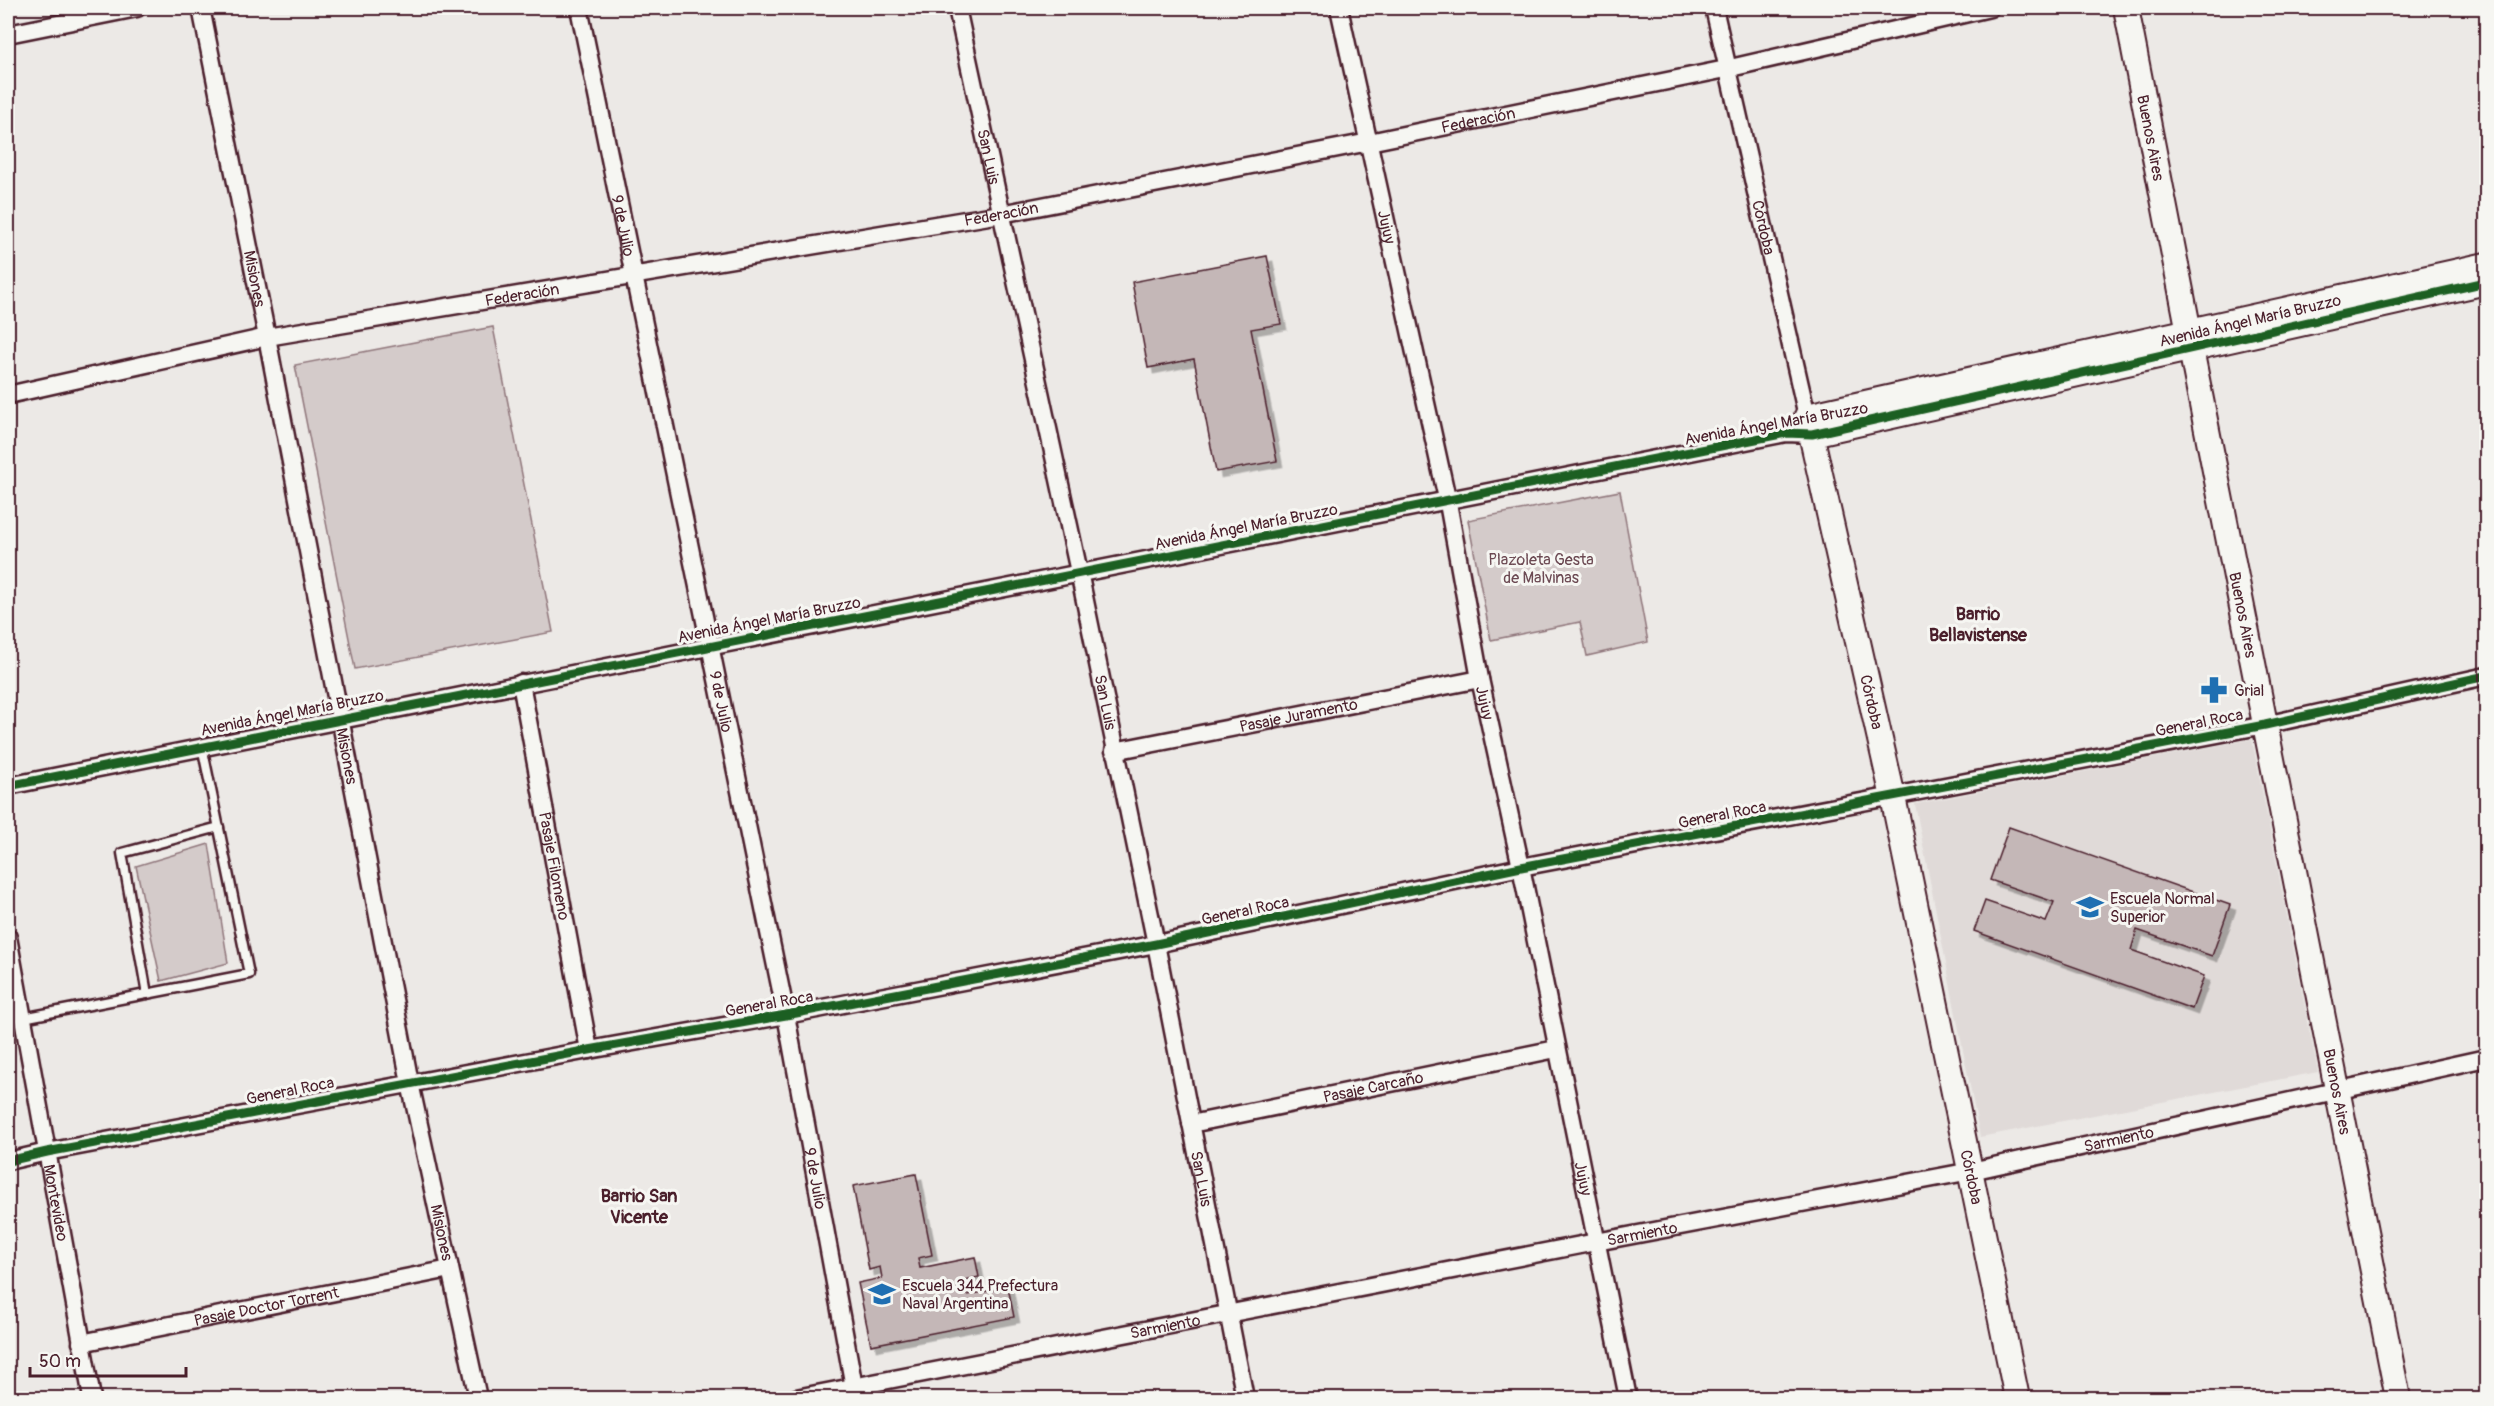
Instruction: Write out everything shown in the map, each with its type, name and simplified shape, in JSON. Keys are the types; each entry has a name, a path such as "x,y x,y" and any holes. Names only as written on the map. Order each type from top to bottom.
{"street":[{"path":"8,34 137,8"},
{"name":"Misiones","path":"201,8 341,717 410,1083 478,1398"},
{"name":"9 de Julio","path":"579,8 712,645 786,1016 855,1392"},
{"name":"San Luis","path":"957,8 1079,572 1114,751 1156,944 1245,1398"},
{"name":"Jujuy","path":"1339,8 1448,504 1480,679 1521,867 1628,1398"},
{"name":"Córdoba","path":"1714,8 1893,797 2017,1398"},
{"name":"Federación","path":"8,395 267,337 1001,214 1726,69 1990,8"},
{"name":"Buenos Aires","path":"2126,8 2398,1398"},
{"name":"Avenida Ángel María Bruzzo","path":"2190,340 2487,265"},
{"name":"Avenida Ángel María Bruzzo","path":"8,786 341,717 1079,572 1448,504 1786,433 1810,425 2190,340 2487,282"},
{"name":"General Roca","path":"8,1161 410,1083 786,1016 1156,944 1521,867 2265,725 2487,676"},
{"name":"Pasaje Juramento","path":"1114,751 1480,679"},
{"name":"Pasaje Filomeno","path":"521,683 589,1050"},
{"name":"Montevideo","path":"8,937 11,971 23,1018 92,1398"},
{"name":"Pasaje Carcaño","path":"1191,1124 1556,1049"},
{"name":"Sarmiento","path":"796,1398 855,1392 1228,1314 1971,1172 2487,1058"},
{"name":"Pasaje Doctor Torrent","path":"81,1343 450,1269"}],"lane":[{"path":"23,1018 249,975 202,746"},
{"path":"147,994 122,853 219,827"}],"shaded area":[{"path":"2252,739 2318,1072 1980,1137 1915,804"}],"green space":[{"path":"493,327 553,632 355,669 295,365"},
{"name":"Plazoleta Gesta de Malvinas","path":"1620,491 1648,642 1587,656 1580,622 1491,640 1468,520"},
{"path":"209,844 228,963 161,981 136,866"}],"building":[{"path":"1267,256 1281,324 1251,329 1277,461 1216,472 1194,359 1148,368 1132,282"},
{"path":"2009,827 2230,905 2212,956 2137,930 2131,950 2204,976 2192,1009 1974,931 1985,901 2046,922 2054,902 1990,880"},
{"path":"916,1174 932,1255 918,1258 920,1268 975,1257 979,1277 964,1280 967,1295 1008,1287 1014,1317 871,1345 858,1283 882,1278 880,1267 869,1270 853,1186"}],"cycle path":[{"path":"8,786 452,696 1342,523 1786,433 1812,434 2486,282"},
{"path":"8,1161 1156,944 1521,867 2265,725 2486,676"}],"place":[{"name":"Grial","path":"2214,690"},
{"name":"Escuela Normal Superior","path":"2090,907"},
{"name":"Escuela 344 Prefectura Naval Argentina","path":"882,1294"}],"district":[{"name":"Barrio Bellavistense","path":"1978,624"},
{"name":"Barrio San Vicente","path":"639,1206"}]}
